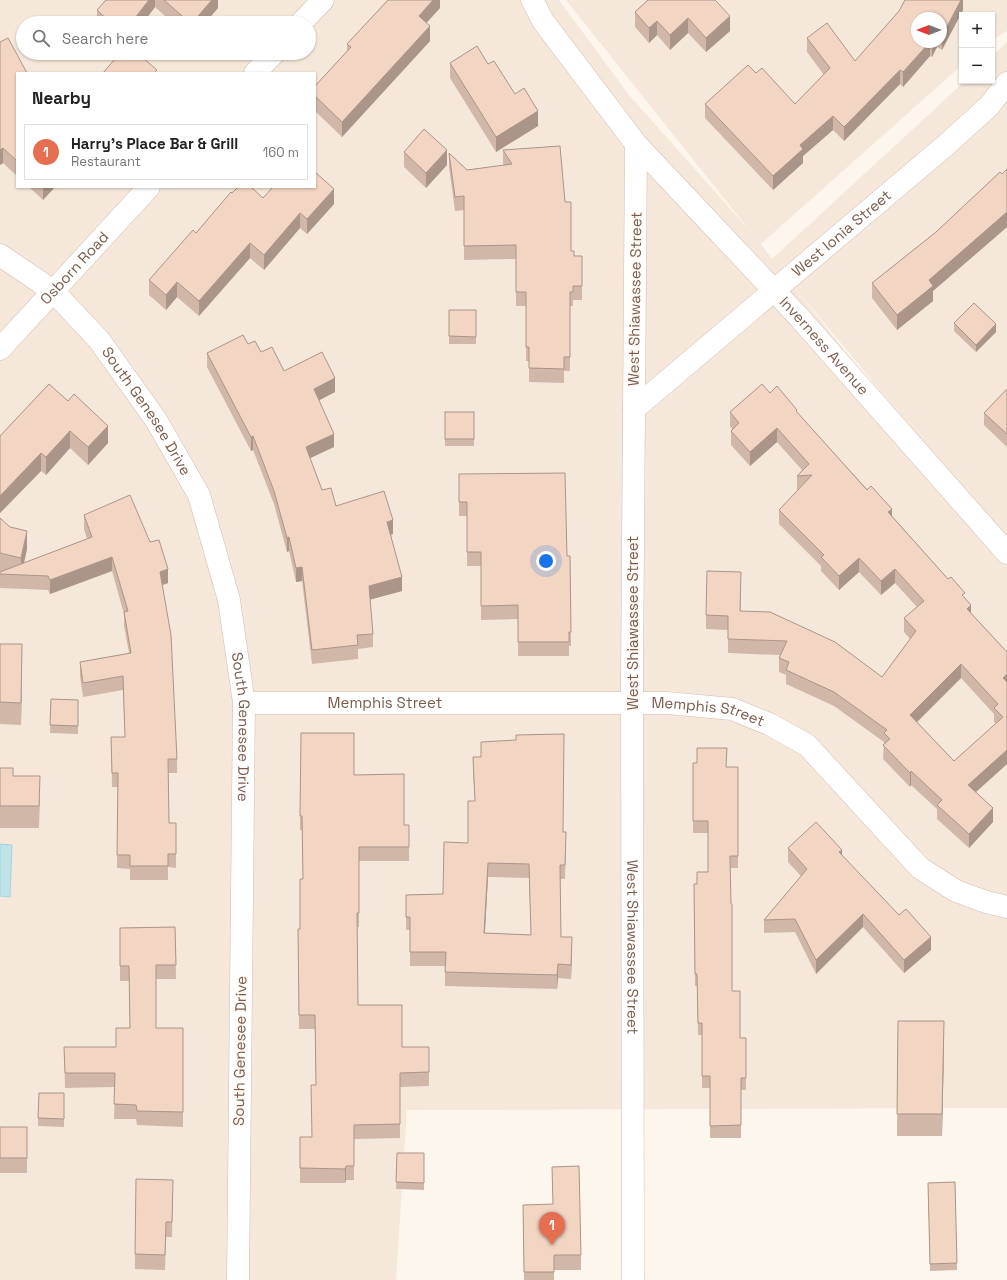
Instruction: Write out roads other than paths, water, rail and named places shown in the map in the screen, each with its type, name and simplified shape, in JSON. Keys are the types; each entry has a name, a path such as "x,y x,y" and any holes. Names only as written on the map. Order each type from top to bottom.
{"street":[{"path":"308,16 323,0"},
{"path":"532,0 543,21 636,144"},
{"path":"256,72 267,60"},
{"name":"West Ionia Street","path":"634,409 989,106 1007,83"},
{"name":"Inverness Avenue","path":"636,144 798,316 1007,553"},
{"name":"West Shiawassee Street","path":"633,1280 632,702 636,144"},
{"name":"Osborn Road","path":"0,349 148,188"},
{"name":"South Genesee Drive","path":"0,255 53,291 99,340 156,420 199,495 229,600 244,703 238,1280"},
{"name":"Memphis Street","path":"244,703 632,702 666,703 732,709 770,724 808,745 920,868 956,891 986,902 1007,907"}],"water":[{"path":"0,844 12,845 10,897 0,896"}],"place":[{"name":"Harry's Place Bar & Grill","path":"552,1245"}]}
